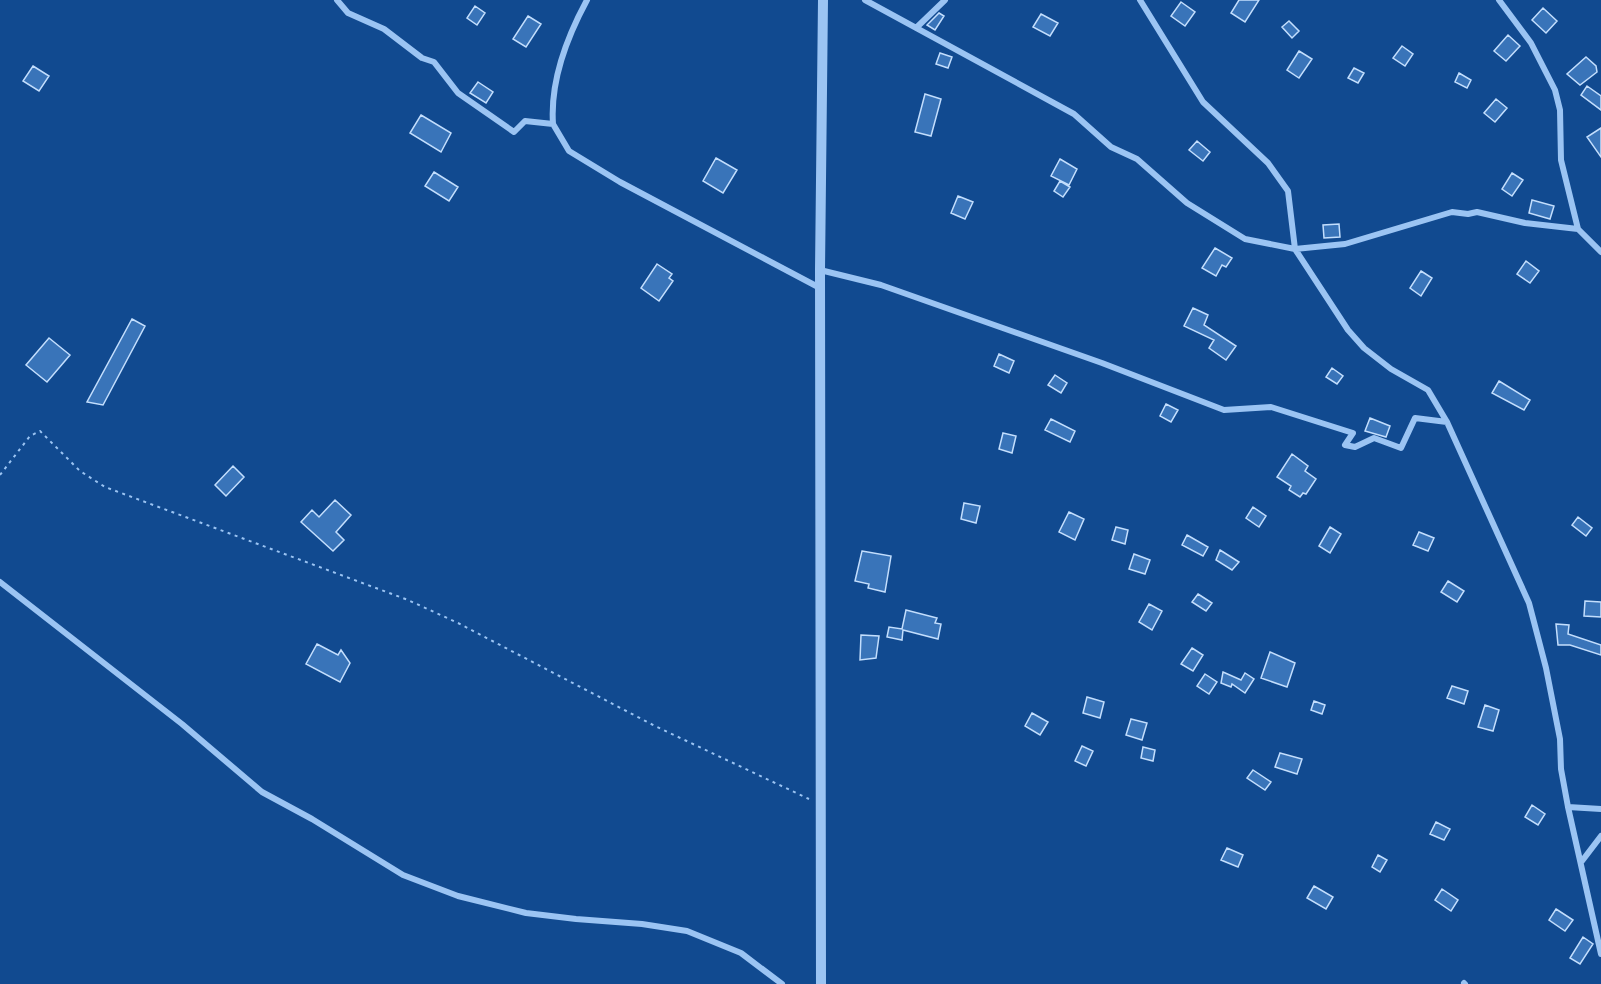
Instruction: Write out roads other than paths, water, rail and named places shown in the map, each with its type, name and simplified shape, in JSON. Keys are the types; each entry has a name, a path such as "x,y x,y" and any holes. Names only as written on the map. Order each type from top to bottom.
{"street":[{"path":"337,0 348,13 384,29 422,58 434,62 458,93 514,132 525,121 553,124"},
{"path":"587,0 568,40 551,103 553,124 569,151 620,182 820,289"},
{"path":"821,984 823,804 820,270 823,0"},
{"path":"865,0 1079,117 1111,147 1137,159 1187,203 1232,232 1252,241 1295,249 1345,243 1452,212 1468,214 1477,212 1525,223 1578,229"},
{"path":"916,28 945,0"},
{"path":"1140,0 1203,102 1268,163 1288,191 1295,249 1348,330 1364,348 1391,369 1428,390 1447,422 1529,603 1546,668 1560,739 1561,769 1568,807 1582,861 1601,954"},
{"path":"1499,0 1531,43 1554,90 1560,110 1561,160 1578,229 1583,237 1601,252"},
{"path":"820,270 881,285 1102,363 1224,410 1271,407 1353,433 1345,445 1355,447 1374,438 1401,448 1415,418 1447,422"},
{"path":"0,582 182,724 262,792 312,819 403,875 458,897 526,913 576,920 642,924 687,931 741,953 782,984"},
{"path":"1568,807 1601,809"},
{"path":"1582,861 1601,836"}]}
